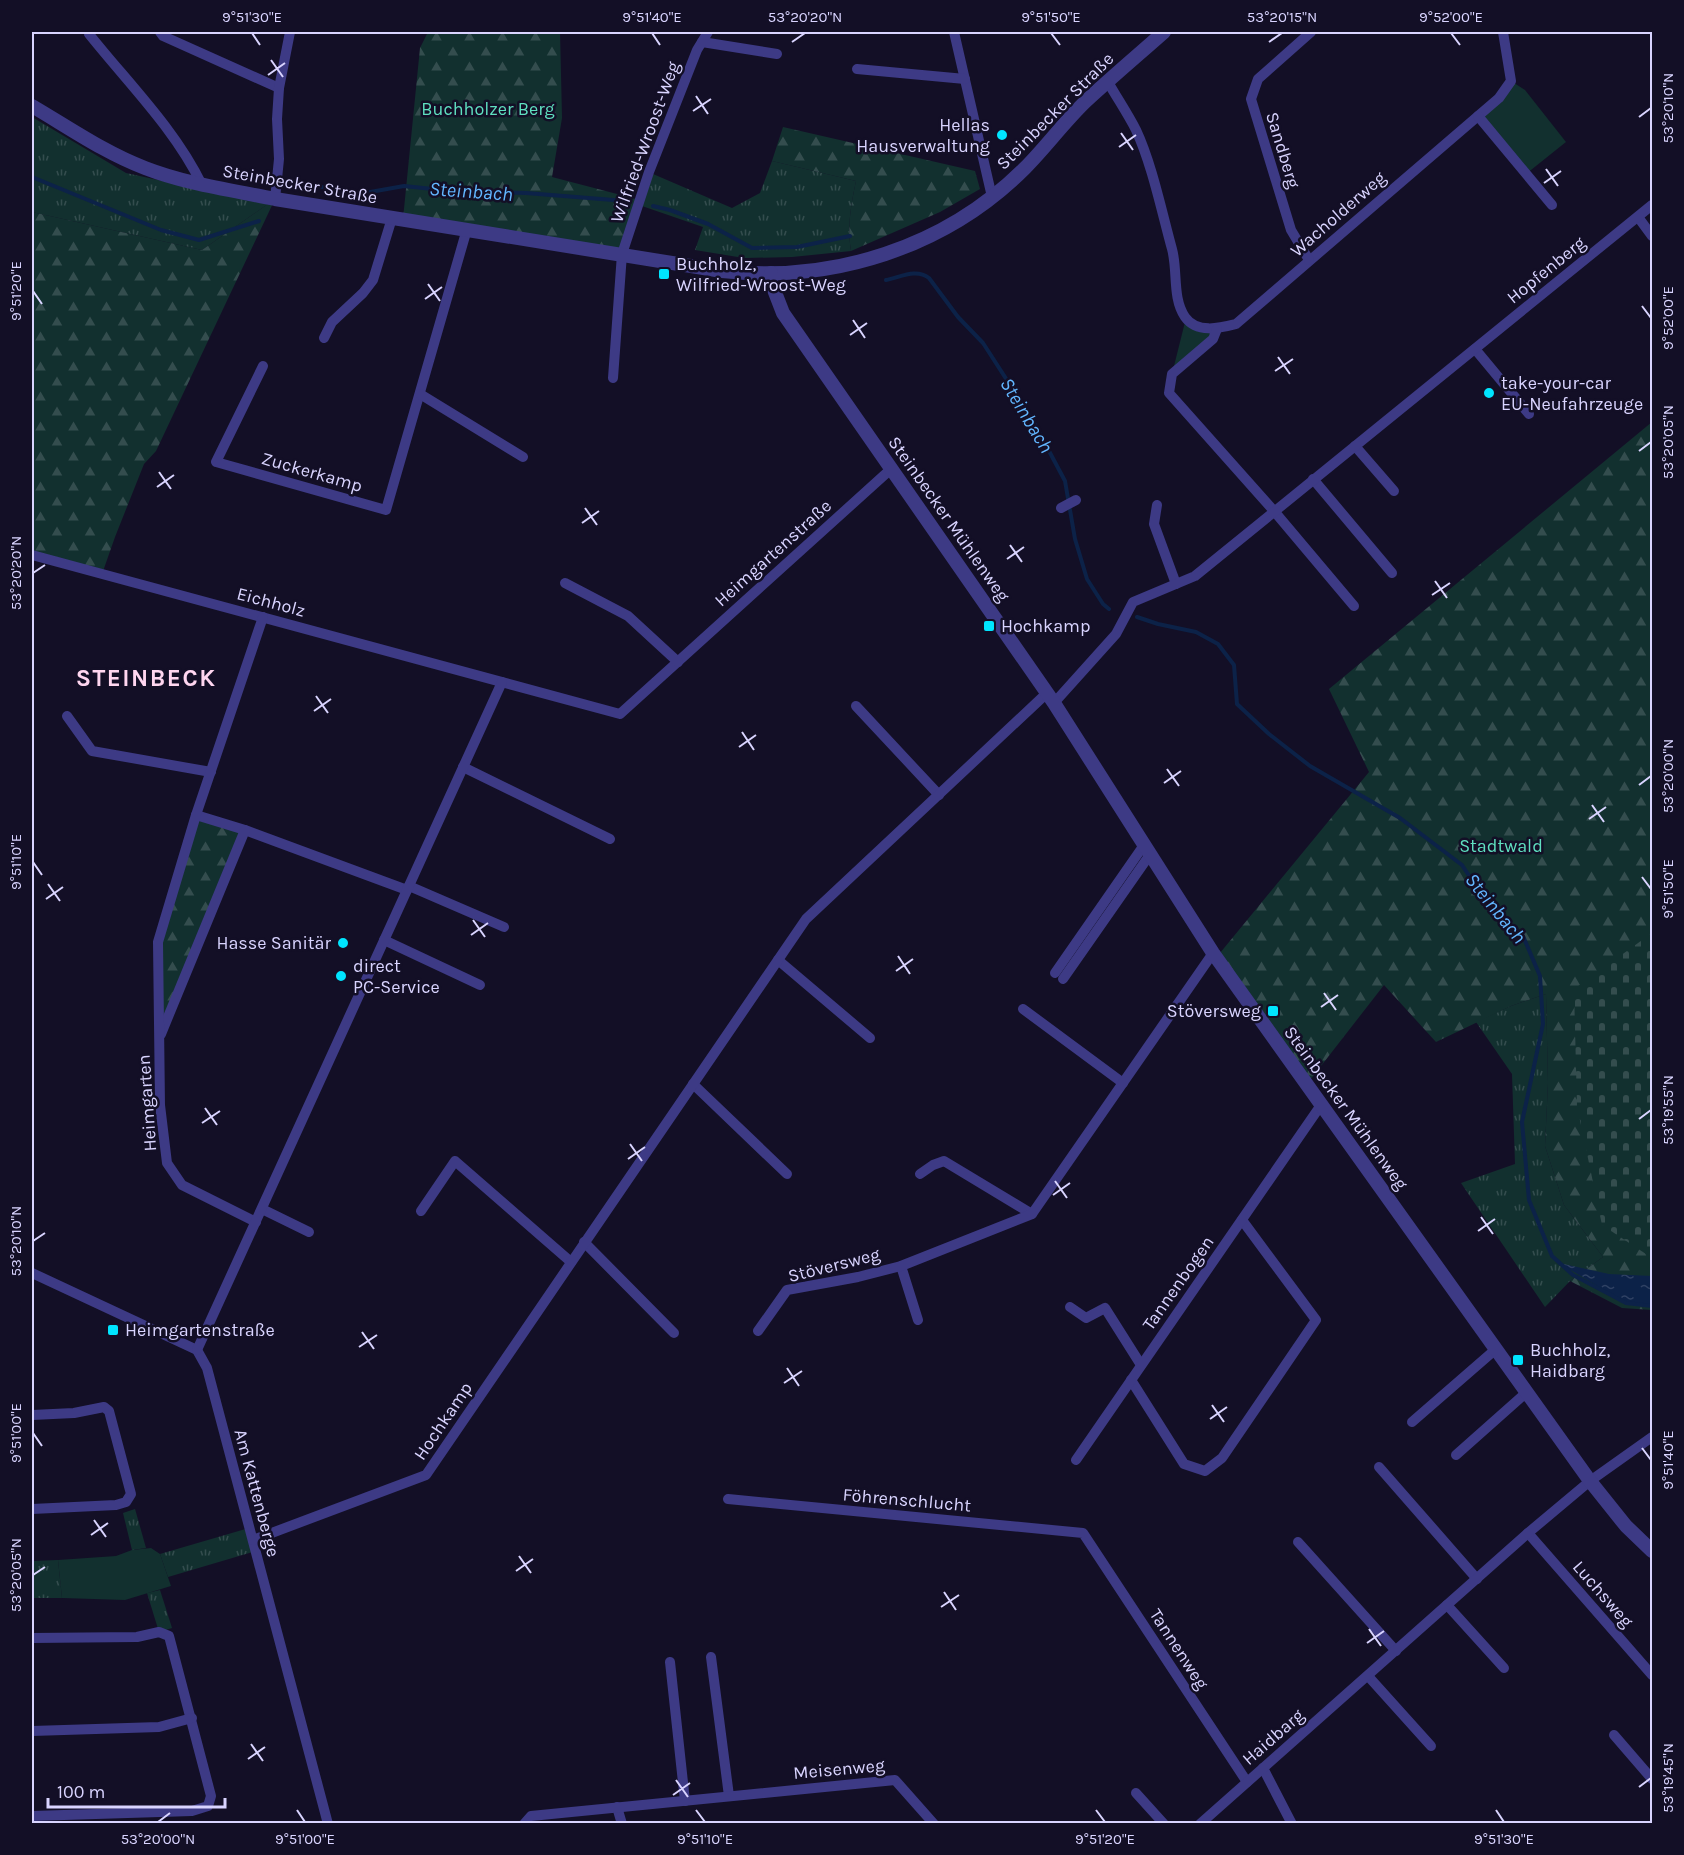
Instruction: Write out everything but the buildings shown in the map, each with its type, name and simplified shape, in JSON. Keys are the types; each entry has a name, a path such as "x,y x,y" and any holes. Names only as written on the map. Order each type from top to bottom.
{"street":[{"path":"160,32 163,36 279,88"},
{"path":"275,199 279,159 277,118 279,88 290,32"},
{"name":"Wilfried-Wroost-Weg","path":"622,254 649,172 697,50 708,32"},
{"path":"954,32 992,198"},
{"name":"Steinbecker Straße","path":"32,106 142,167 169,177 202,185 275,199 722,271 771,273 808,271 858,263 910,247 947,228 992,198 1025,168 1065,123 1164,32"},
{"name":"Sandberg","path":"1309,260 1291,230 1251,99 1258,80 1311,32"},
{"name":"Wacholderweg","path":"1274,511 1169,393 1172,374 1213,339 1216,329 1236,324 1499,98 1511,81 1503,32"},
{"name":"Steinbecker Straße","path":"89,34 172,135 189,159 202,185"},
{"path":"702,42 777,54"},
{"path":"857,69 965,79"},
{"path":"1108,82 1142,146 1174,253 1178,296 1186,318 1198,327 1216,329"},
{"path":"1478,116 1552,205"},
{"name":"Hopfenberg","path":"1051,698 1116,634 1133,602 1195,576 1653,204"},
{"path":"1638,217 1653,236"},
{"name":"Steinbecker Straße","path":"324,338 332,322 363,293 373,280 392,218"},
{"name":"Zuckerkamp","path":"263,366 216,462 386,510 467,229"},
{"path":"613,378 622,254"},
{"name":"Steinbecker Mühlenweg","path":"771,273 771,282 783,313 1051,698 1213,953 1590,1481 1626,1526 1653,1551"},
{"path":"1475,349 1529,414"},
{"path":"420,394 523,457"},
{"path":"1355,446 1394,491"},
{"name":"Heimgartenstraße","path":"502,682 620,714 891,469"},
{"path":"1313,479 1392,573"},
{"path":"1061,508 1076,500"},
{"path":"1157,505 1154,524 1176,584"},
{"path":"1274,511 1354,606"},
{"name":"Eichholz","path":"32,555 502,682"},
{"path":"565,584 628,616 678,662"},
{"name":"Heimgarten","path":"256,1222 182,1185 168,1162 160,1105 158,942 196,815 263,617"},
{"path":"32,1273 198,1350 502,682"},
{"name":"Hochkamp","path":"253,1540 426,1475 806,919 939,795 1051,698"},
{"path":"856,706 939,795"},
{"path":"67,717 92,751 211,772"},
{"path":"463,767 610,839"},
{"path":"196,815 408,888 504,927"},
{"name":"Heimgarten","path":"159,1040 245,830"},
{"path":"1059,976 1147,849"},
{"path":"384,940 480,985"},
{"path":"920,1174 944,1161 1032,1214 1213,953"},
{"path":"778,960 870,1038"},
{"path":"1023,1009 1123,1083"},
{"path":"693,1084 787,1174"},
{"name":"Tannenbogen","path":"1076,1460 1321,1104"},
{"path":"421,1211 455,1161 571,1262"},
{"path":"262,1209 309,1232"},
{"name":"Stöversweg","path":"758,1331 787,1290 858,1277 901,1266 1032,1214"},
{"path":"1131,1380 1184,1464 1204,1471 1222,1458 1316,1320 1242,1220"},
{"path":"584,1242 674,1333"},
{"name":"Stöversweg","path":"901,1266 918,1320"},
{"name":"Tannenbogen","path":"1070,1307 1086,1318 1104,1308 1142,1365"},
{"path":"1412,1422 1496,1349"},
{"name":"Am Kattenberge","path":"198,1350 207,1368 328,1824"},
{"path":"1456,1455 1527,1392"},
{"path":"32,1415 74,1413 104,1407 109,1411 130,1494 126,1502 117,1505 32,1509"},
{"name":"Haidbarg","path":"1200,1824 1528,1533 1590,1481 1653,1437"},
{"path":"1379,1467 1476,1580"},
{"name":"Föhrenschlucht","path":"728,1500 1083,1533"},
{"name":"Tannenweg","path":"1083,1533 1247,1782"},
{"name":"Luchsweg","path":"1528,1533 1653,1676"},
{"path":"1298,1542 1396,1651"},
{"path":"1447,1605 1504,1668"},
{"path":"32,1638 137,1637 159,1632 169,1636 211,1796 208,1806 192,1811 32,1816"},
{"path":"711,1657 729,1796"},
{"path":"670,1662 685,1801"},
{"path":"1368,1676 1431,1746"},
{"path":"32,1731 159,1727 192,1718"},
{"path":"1614,1735 1653,1779"},
{"path":"1263,1768 1292,1824"},
{"name":"Meisenweg","path":"524,1824 531,1816 895,1780 934,1824"},
{"path":"1136,1793 1164,1824"},
{"path":"617,1807 622,1824"}],"green space":[{"name":"Buchholzer Berg","path":"428,32 560,32 562,118 552,177 640,200 622,254 403,219 420,48"},
{"path":"1511,81 1525,90 1566,142 1526,174 1478,116"},
{"path":"32,117 126,173 268,204 202,250 32,212"},
{"path":"783,127 975,171 980,189 940,212 851,251 850,216 856,181 772,161"},
{"path":"772,161 856,181 850,216 851,251 792,257 744,258 695,250 703,227 642,206 653,174 732,208 760,193"},
{"path":"275,199 156,451 144,464 102,574 32,555 32,212 202,250"},
{"path":"1186,318 1217,329 1172,374"},
{"name":"Stadtwald","path":"1652,422 1652,1310 1622,1308 1570,1281 1603,1257 1564,1205 1545,1146 1548,1083 1546,994 1511,1006 1436,1042 1384,985 1307,1084 1220,953 1369,772 1329,689"},
{"path":"196,815 245,830 159,1040 158,942"},
{"path":"1652,933 1652,1258 1602,1225 1577,1106 1574,989"},
{"path":"1546,994 1548,1083 1545,1146 1564,1205 1603,1257 1570,1281 1545,1307 1461,1183 1515,1164 1512,1074 1476,1022 1511,1006"},
{"path":"135,1509 146,1548 132,1550 123,1513"},
{"path":"249,1528 256,1551 168,1577 160,1554"},
{"path":"151,1548 160,1554 171,1586 125,1600 62,1598 58,1560 116,1556 132,1550"},
{"path":"58,1560 62,1598 32,1598 32,1561"},
{"path":"160,1590 172,1628 159,1632 147,1593"}],"water":[{"path":"1559,1263 1609,1274 1652,1276 1652,1306 1626,1303"}],"waterway":[{"name":"Steinbach","path":"32,177 161,230 199,240 259,221"},
{"name":"Steinbach","path":"317,186 359,194 404,186 626,201"},
{"name":"Steinbach","path":"653,206 708,224 752,248 797,247 850,236"},
{"name":"Steinbach","path":"886,280 914,273 929,278 958,317 983,343 1032,419 1065,481 1075,539 1087,579 1103,604 1109,609"},
{"name":"Steinbach","path":"1137,617 1196,632 1218,644 1234,665 1237,704 1269,734 1310,766 1400,818 1462,865 1487,903 1523,936 1540,976 1543,1024 1522,1122 1529,1200 1552,1256 1573,1275 1626,1303 1652,1306"}],"place":[{"name":"Hellas Hausverwaltung","path":"1002,135"},
{"name":"Buchholz, Wilfried-Wroost-Weg","path":"664,274"},
{"name":"take-your-car EU-Neufahrzeuge","path":"1489,393"},
{"name":"Hochkamp","path":"989,626"},
{"name":"Hasse Sanitär","path":"343,943"},
{"name":"direct PC-Service","path":"341,976"},
{"name":"Stöversweg","path":"1273,1011"},
{"name":"Heimgartenstraße","path":"113,1330"},
{"name":"Buchholz, Haidbarg","path":"1518,1360"}],"district":[{"name":"STEINBECK","path":"146,678"}]}
